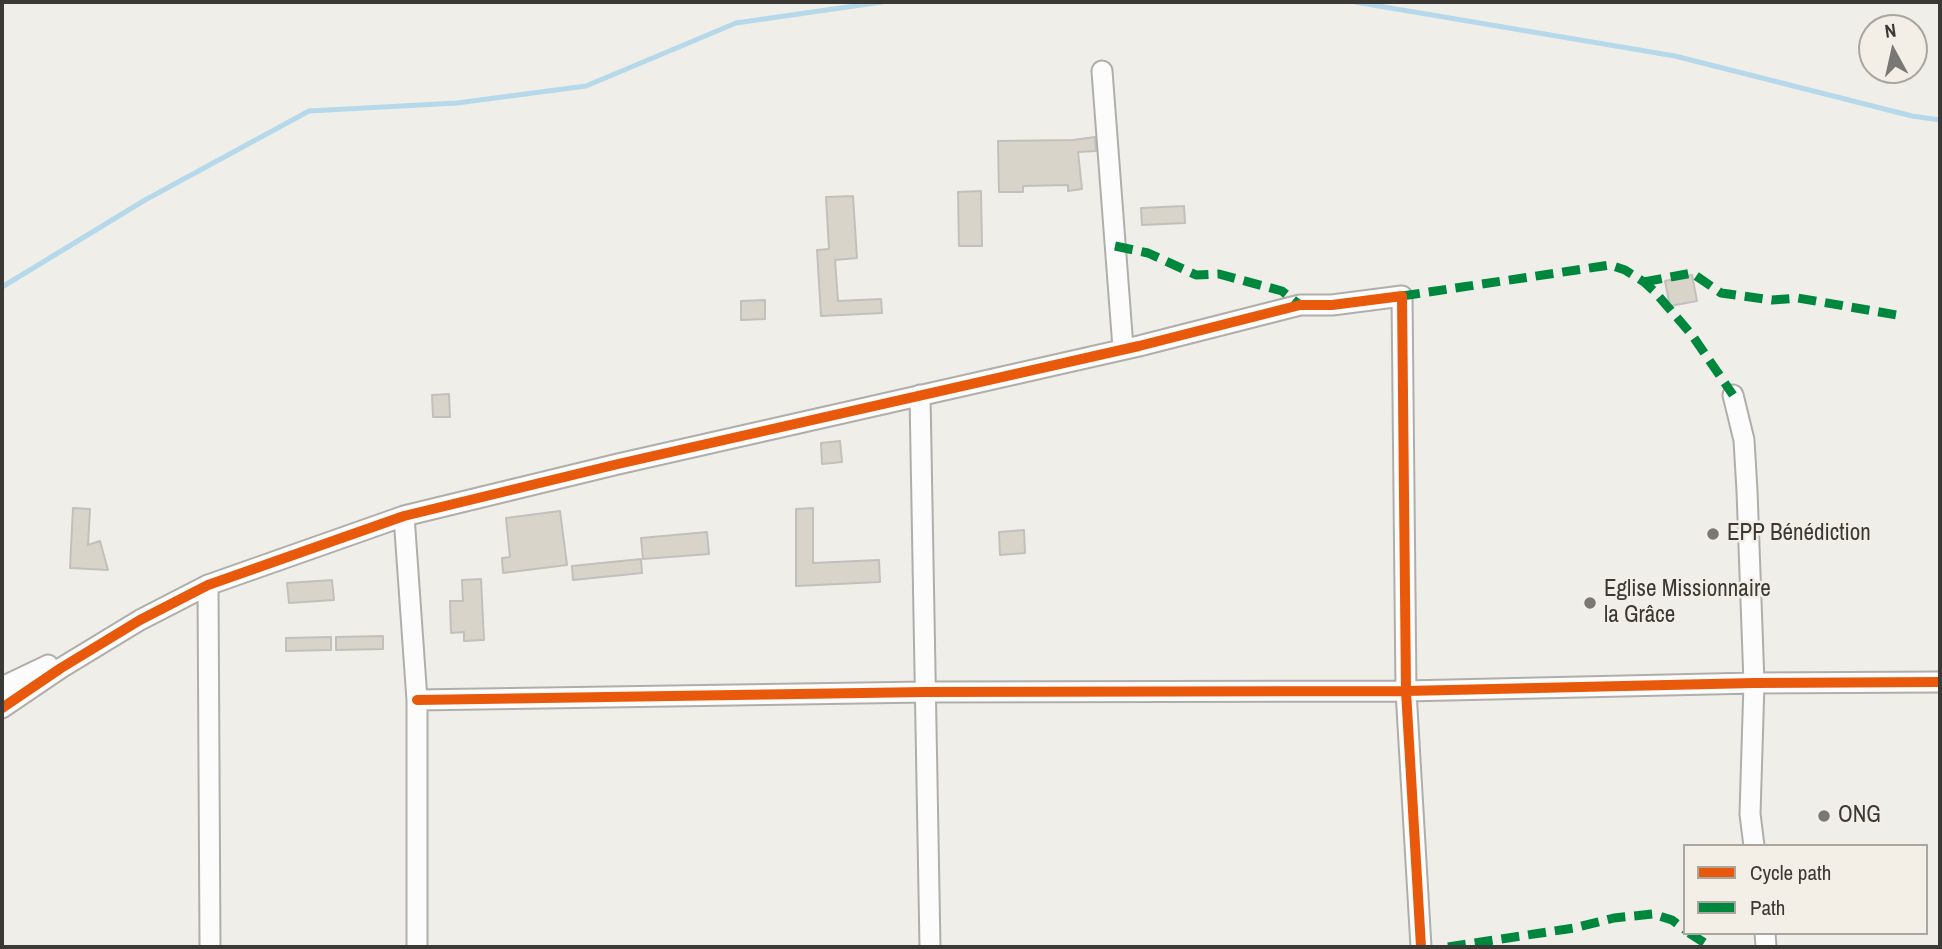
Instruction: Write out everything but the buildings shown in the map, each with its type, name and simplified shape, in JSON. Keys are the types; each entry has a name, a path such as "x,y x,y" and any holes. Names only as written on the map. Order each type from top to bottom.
{"street":[{"path":"1102,71 1124,348"},
{"path":"2,687 123,630 208,585 404,516 1300,305 1402,296 1406,691 1420,947"},
{"path":"920,395 930,947"},
{"path":"1733,395 1744,440 1754,683 1750,814 1754,844"},
{"path":"404,516 417,700 417,947"},
{"path":"208,585 210,947"},
{"path":"2,708 123,630"},
{"path":"417,700 925,692 1406,691 1754,683 1940,682"}],"waterway":[{"path":"2,287 145,200 309,111 457,103 586,86 736,23 882,2"},
{"path":"1355,2 1675,56 1912,116 1940,120"}],"marked path":[{"path":"1115,246 1148,253 1196,275 1219,274 1282,291 1300,305"},
{"path":"1402,296 1610,265 1625,270 1655,292 1692,335 1733,395"},
{"path":"1644,282 1692,273 1721,293 1772,300 1798,298 1897,315"},
{"path":"1448,947 1574,928 1614,918 1653,914 1672,920 1683,928"},
{"path":"1692,935 1711,947"}],"cycle path":[{"path":"2,708 140,620 208,585 404,516 618,464 1139,346 1300,305 1332,305 1402,296 1406,691 1421,947"},
{"path":"417,700 925,692 1406,691 1754,683 1940,682"}],"place":[{"name":"EPP Bénédiction","path":"1713,534"},
{"name":"Eglise Missionnaire la Grâce","path":"1590,603"},
{"name":"ONG","path":"1824,816"}]}
